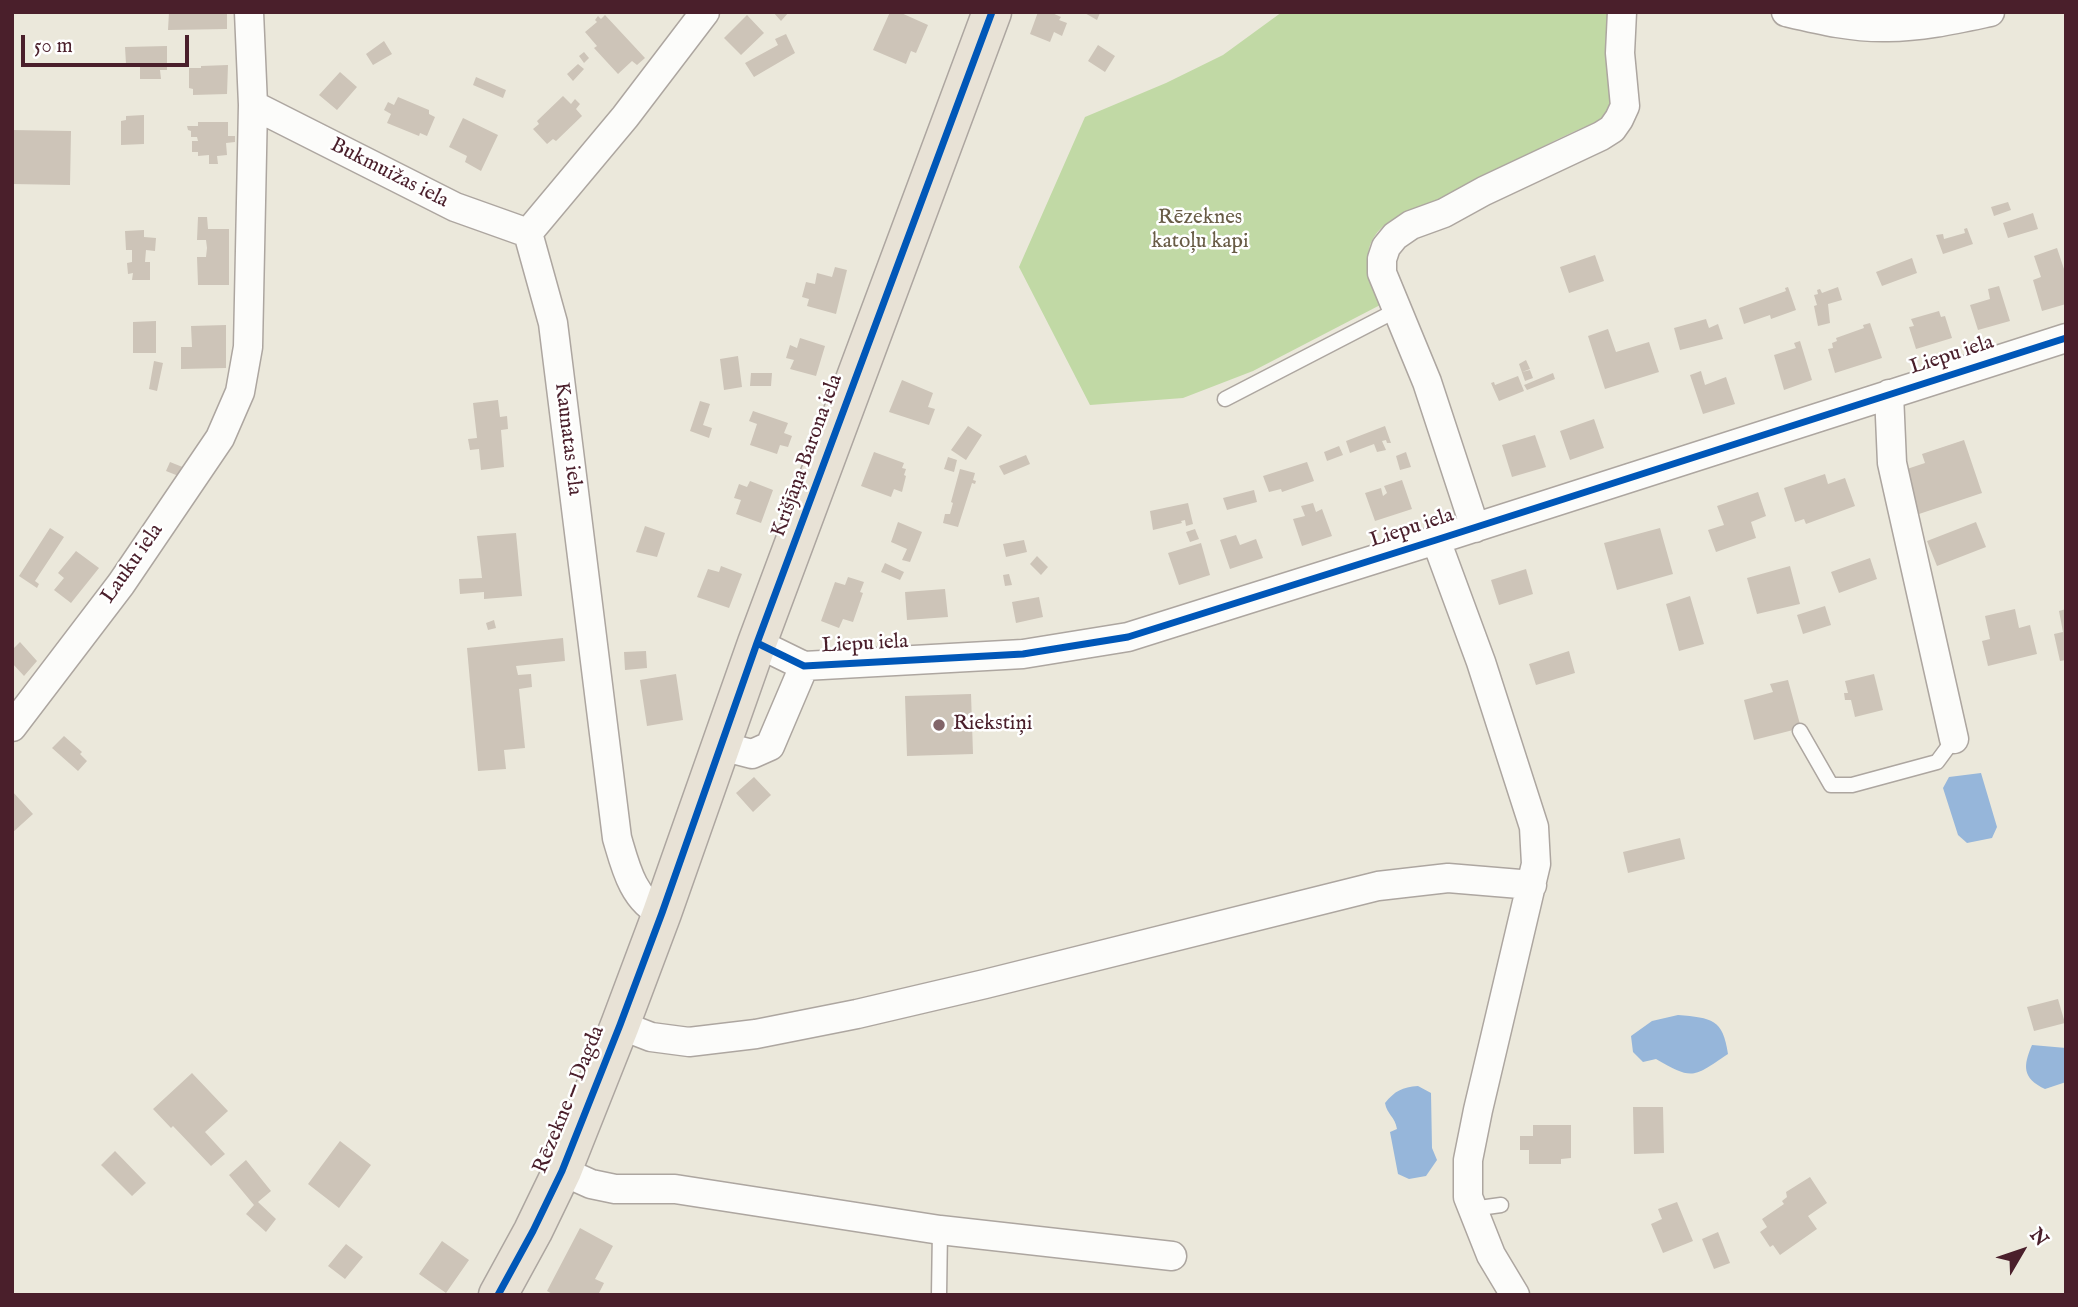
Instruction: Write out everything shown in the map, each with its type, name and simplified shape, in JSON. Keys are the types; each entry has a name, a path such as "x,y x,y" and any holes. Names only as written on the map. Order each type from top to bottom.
{"main road":[{"name":"Krišjāņa Barona iela","path":"662,913 757,643 992,12"},
{"name":"Rēzekne — Dagda","path":"498,1295 562,1171 662,913"}],"street":[{"path":"249,12 253,105"},
{"path":"528,233 625,117 705,12"},
{"path":"1475,528 1427,382 1382,273 1382,259 1386,247 1395,236 1410,225 1444,213 1601,136 1612,128 1625,106 1620,53 1622,12"},
{"path":"1786,12 1842,24 1891,27 1955,20 1990,12"},
{"name":"Bukmuižas iela","path":"253,105 455,208 528,233"},
{"name":"Lauku iela","path":"12,727 136,561 220,438 240,392 248,347 253,105"},
{"name":"Kaunatas iela","path":"528,233 553,323 617,838 625,867 638,892 647,904 662,913"},
{"name":"Liepu iela","path":"757,643 804,666 1023,654 1128,637 2066,338"},
{"path":"1889,394 1892,463 1954,739"},
{"path":"1436,540 1481,662 1534,827 1536,864 1532,885 1468,1160 1468,1197 1472,1209 1491,1255 1515,1295"},
{"path":"721,746 752,754 770,746 804,666"},
{"path":"620,1024 651,1037 688,1042 756,1034 985,984 1378,886 1448,878 1532,885"},
{"path":"562,1171 591,1184 615,1188 675,1189 940,1230 1172,1256"}],"lane":[{"path":"1225,399 1397,310"},
{"path":"1800,731 1831,785 1852,785 1937,762 1954,739"},
{"path":"1472,1209 1501,1205"},
{"path":"939,1295 940,1230"}],"green space":[{"name":"Rēzeknes katoļu kapi","path":"1282,12 1614,12 1609,116 1546,145 1458,194 1401,215 1381,228 1370,245 1368,254 1370,271 1384,303 1253,371 1183,398 1090,405 1019,267 1085,117 1166,83 1223,55"}],"water":[{"path":"1981,773 1997,827 1992,838 1967,843 1958,835 1943,788 1949,777"},
{"path":"1678,1015 1699,1017 1714,1023 1723,1034 1728,1054 1707,1068 1693,1073 1678,1071 1656,1059 1643,1062 1633,1052 1631,1036 1652,1021"},
{"path":"2032,1045 2066,1048 2066,1082 2045,1089 2028,1076 2026,1065"},
{"path":"1418,1086 1431,1093 1432,1148 1437,1160 1426,1176 1409,1179 1398,1174 1390,1132 1397,1129 1385,1103 1399,1090"}],"building":[{"path":"169,12 227,12 227,29 168,30"},
{"path":"773,12 789,12 781,21"},
{"path":"890,12 899,12 928,25 916,53 911,51 906,64 873,50"},
{"path":"1038,12 1050,12 1067,23 1062,36 1054,32 1050,42 1030,34"},
{"path":"1083,12 1098,12 1100,13 1097,20"},
{"path":"605,15 645,58 637,65 632,61 618,74 594,48 597,46 585,32 597,22 595,20 598,16 601,19"},
{"path":"747,15 764,33 741,55 724,38"},
{"path":"786,34 795,53 754,77 745,63 778,45 775,39"},
{"path":"384,41 392,54 373,65 366,54"},
{"path":"1098,45 1115,56 1105,72 1088,61"},
{"path":"167,46 167,70 160,70 161,79 140,79 140,64 126,64 125,47"},
{"path":"584,52 589,58 584,63 579,56"},
{"path":"578,64 584,69 573,81 567,74"},
{"path":"228,65 227,94 193,95 193,89 189,88 189,68"},
{"path":"340,72 357,87 337,110 319,95"},
{"path":"476,77 506,90 503,98 473,85"},
{"path":"563,96 571,104 575,99 580,104 576,109 582,116 556,141 553,139 547,144 533,129 539,124 537,121"},
{"path":"398,97 429,110 429,114 435,117 427,136 420,133 419,136 387,123 391,114 384,110 388,102 394,105"},
{"path":"144,115 144,144 121,145 121,121 126,120 126,116"},
{"path":"463,118 498,135 481,171 465,162 467,156 449,147"},
{"path":"198,122 228,122 228,136 235,136 235,142 226,143 227,155 217,156 218,164 209,164 209,155 198,156 198,152 192,152 192,141 198,141 197,137 191,137 187,126 198,126"},
{"path":"12,130 71,131 70,185 12,184"},
{"path":"2008,202 2011,210 1994,216 1991,207"},
{"path":"2033,213 2038,229 2008,238 2003,223"},
{"path":"198,217 207,217 208,229 229,229 229,285 198,285 197,257 206,257 207,248 206,240 197,240"},
{"path":"1967,228 1973,244 1943,254 1936,235 1943,234 1944,239 1965,233 1964,229"},
{"path":"144,230 144,237 156,238 155,251 146,250 145,262 150,262 150,280 132,280 133,273 128,274 127,263 132,262 132,250 126,250 125,231"},
{"path":"2057,248 2066,275 2066,304 2042,311 2033,280 2041,277 2034,256"},
{"path":"1595,255 1604,281 1569,293 1560,267"},
{"path":"1912,258 1917,273 1882,286 1876,272"},
{"path":"835,267 847,270 836,314 807,306 809,299 802,297 806,282 815,284 817,273 832,277"},
{"path":"1999,286 2010,321 1978,330 1970,305 1990,299 1988,289"},
{"path":"1788,287 1796,310 1771,319 1770,315 1744,324 1739,308 1786,291 1785,288"},
{"path":"1838,287 1842,300 1828,304 1830,323 1818,326 1814,295 1818,294 1817,290 1820,289 1822,293"},
{"path":"1939,311 1941,317 1945,316 1952,338 1916,349 1909,327 1914,326 1911,319"},
{"path":"1706,319 1709,328 1718,324 1723,339 1680,350 1674,328"},
{"path":"156,321 156,353 133,353 133,322"},
{"path":"1870,323 1882,358 1835,373 1828,349 1833,348 1832,343 1837,341 1836,338 1864,328 1863,325"},
{"path":"226,325 226,368 181,369 181,347 192,347 191,326"},
{"path":"1608,329 1616,352 1649,342 1659,372 1605,389 1588,336"},
{"path":"800,338 825,346 816,376 790,369 794,360 786,358 790,345 797,348"},
{"path":"1800,341 1812,380 1784,390 1774,355 1796,348 1794,343"},
{"path":"738,356 742,387 724,390 720,359"},
{"path":"1526,360 1530,369 1522,372 1530,370 1533,378 1525,381 1519,364"},
{"path":"154,361 163,363 157,391 149,389"},
{"path":"1701,371 1705,385 1726,377 1735,404 1703,414 1690,375"},
{"path":"751,373 772,373 771,386 750,386"},
{"path":"1553,373 1555,379 1527,390 1524,385"},
{"path":"1518,376 1524,391 1499,401 1491,383 1494,382 1495,385"},
{"path":"902,380 933,393 928,407 935,409 929,425 889,412"},
{"path":"498,400 500,417 507,416 508,429 501,430 504,467 481,470 479,449 470,450 468,439 477,438 473,403"},
{"path":"700,401 710,404 703,425 712,428 709,438 690,431"},
{"path":"753,411 788,423 784,433 792,436 788,447 780,445 777,454 750,445 757,424 749,421"},
{"path":"1594,419 1604,448 1570,460 1560,431"},
{"path":"968,426 982,435 966,460 951,450"},
{"path":"1385,426 1391,443 1382,441 1386,450 1377,452 1374,444 1350,453 1346,441"},
{"path":"1535,435 1546,467 1512,477 1502,445"},
{"path":"1964,440 1982,493 1916,515 1901,471 1925,463 1922,454"},
{"path":"1339,446 1343,455 1327,461 1324,452"},
{"path":"874,452 904,463 902,468 906,469 906,476 902,492 894,489 891,497 861,486"},
{"path":"1406,452 1411,467 1400,470 1396,456"},
{"path":"1026,455 1030,464 1004,475 999,466"},
{"path":"948,457 957,460 954,472 944,469"},
{"path":"170,462 185,468 181,477 166,471"},
{"path":"1307,462 1314,481 1282,492 1281,489 1269,492 1263,476"},
{"path":"960,469 975,473 973,480 976,481 975,484 972,483 958,527 943,523 945,514 950,514"},
{"path":"1825,474 1828,484 1845,478 1855,506 1806,524 1804,519 1795,522 1784,488"},
{"path":"1402,480 1412,509 1375,521 1365,493 1381,488 1383,496 1387,493 1384,486"},
{"path":"750,481 773,490 761,523 736,514 741,500 734,498 739,484 747,487"},
{"path":"1254,490 1257,502 1227,510 1223,498"},
{"path":"1758,492 1766,516 1751,522 1756,538 1716,552 1708,530 1724,525 1717,506"},
{"path":"1188,503 1193,524 1186,526 1185,520 1153,530 1150,511"},
{"path":"1313,503 1316,512 1322,509 1332,536 1302,546 1293,519 1305,516 1301,506"},
{"path":"898,522 922,532 910,562 902,560 907,549 891,542"},
{"path":"1976,522 1986,547 1937,566 1927,541"},
{"path":"645,526 665,533 657,557 636,552"},
{"path":"50,528 64,537 35,581 39,584 37,588 19,576"},
{"path":"1660,528 1673,574 1617,590 1604,543"},
{"path":"1195,529 1199,539 1190,542 1186,532"},
{"path":"516,533 522,596 484,599 484,592 460,594 459,579 482,578 477,536"},
{"path":"1236,535 1240,545 1256,539 1263,558 1230,569 1220,540"},
{"path":"1024,540 1027,552 1006,557 1003,544"},
{"path":"1201,543 1210,575 1179,585 1168,553"},
{"path":"76,551 99,568 71,603 54,590 64,578 58,573"},
{"path":"1037,556 1048,567 1041,575 1030,564"},
{"path":"1870,558 1877,579 1839,593 1831,572"},
{"path":"885,563 904,572 900,580 881,572"},
{"path":"721,566 742,574 729,608 697,597 708,569 719,572"},
{"path":"1790,566 1800,604 1757,614 1747,578"},
{"path":"1526,569 1533,594 1499,605 1491,580"},
{"path":"1009,574 1012,585 1005,586 1003,575"},
{"path":"848,577 864,582 860,592 863,593 853,622 843,619 839,628 821,621 835,582 845,585"},
{"path":"945,589 948,617 907,620 905,592"},
{"path":"1690,596 1704,644 1679,651 1666,604"},
{"path":"1039,597 1043,617 1016,623 1012,602"},
{"path":"1825,606 1831,625 1803,634 1797,615"},
{"path":"2015,609 2019,628 2030,625 2037,654 1988,666 1982,641 1990,639 1985,616"},
{"path":"2066,609 2066,660 2060,661 2054,634 2063,632 2059,611"},
{"path":"494,620 496,628 488,630 486,623"},
{"path":"563,638 565,661 516,666 518,675 531,674 532,687 519,689 525,748 504,750 506,769 478,771 467,648"},
{"path":"20,642 37,661 24,676 12,663 12,650"},
{"path":"646,651 647,668 625,670 624,652"},
{"path":"1569,651 1575,673 1536,685 1529,664"},
{"path":"676,674 683,720 647,726 640,680"},
{"path":"1874,674 1883,710 1855,717 1851,700 1845,700 1844,693 1848,693 1845,681"},
{"path":"1788,680 1801,728 1754,740 1744,700 1773,692 1770,684"},
{"name":"Riekstiņi","path":"971,694 973,754 907,756 905,696"},
{"path":"64,736 82,752 80,754 87,761 78,771 52,748"},
{"path":"754,777 771,795 753,812 736,793"},
{"path":"12,791 33,814 12,833"},
{"path":"1680,838 1685,859 1628,873 1623,852"},
{"path":"2058,999 2065,1023 2034,1031 2027,1007"},
{"path":"192,1073 228,1111 205,1132 225,1154 211,1166 153,1109"},
{"path":"1633,1107 1663,1107 1664,1153 1634,1154"},
{"path":"1533,1125 1571,1125 1571,1158 1561,1159 1561,1164 1529,1164 1529,1150 1520,1150 1520,1136 1533,1136"},
{"path":"340,1141 371,1165 339,1208 308,1184"},
{"path":"115,1151 146,1183 132,1196 101,1165"},
{"path":"246,1160 271,1191 258,1202 276,1219 266,1232 246,1214 254,1205 229,1175"},
{"path":"1810,1177 1827,1203 1808,1216 1817,1229 1780,1255 1773,1245 1770,1247 1760,1232 1767,1227 1762,1219 1784,1204 1782,1201 1787,1197 1786,1192"},
{"path":"1677,1202 1693,1241 1663,1253 1651,1224 1662,1219 1658,1209"},
{"path":"580,1228 613,1246 595,1279 604,1283 598,1295 554,1295 547,1291"},
{"path":"1718,1232 1730,1263 1714,1269 1702,1239"},
{"path":"442,1241 469,1260 446,1293 419,1274"},
{"path":"346,1244 363,1257 345,1279 328,1266"}],"cycle path":[{"path":"498,1295 562,1171 620,1025 757,643 992,12"},
{"path":"757,643 804,666 1023,654 1128,637 2066,338"}],"place":[{"name":"Riekstiņi","path":"939,725"}]}
